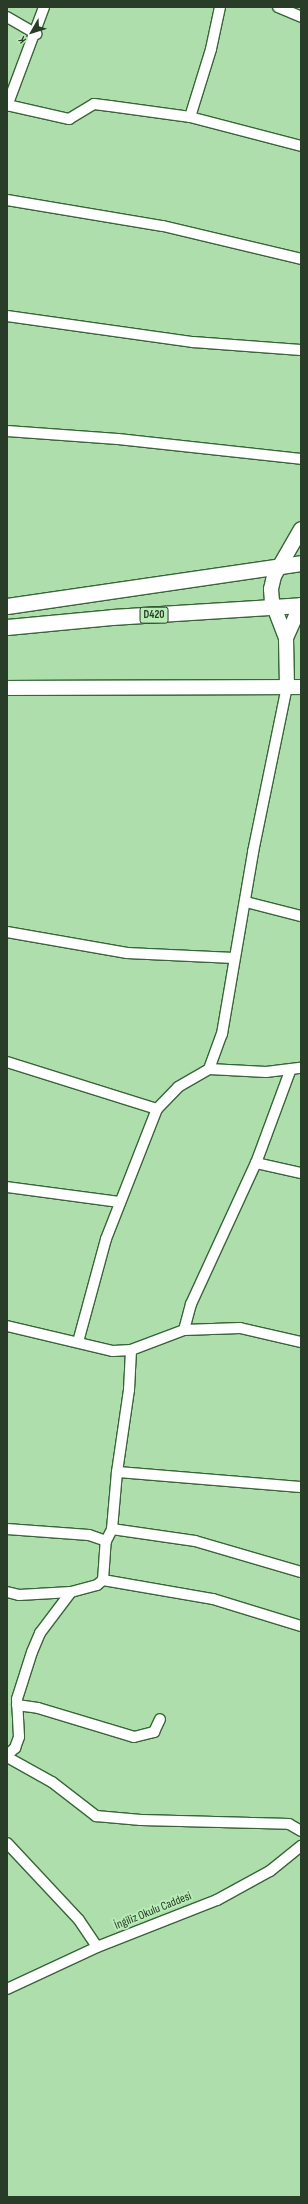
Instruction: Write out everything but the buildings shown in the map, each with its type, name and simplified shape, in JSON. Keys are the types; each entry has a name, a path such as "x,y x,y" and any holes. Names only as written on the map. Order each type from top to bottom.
{"main road":[{"path":"286,686 286,638 275,607 271,589 274,576 301,529"},
{"path":"7,606 301,564"},
{"path":"286,638 301,605"},
{"name":"D420","path":"7,627 112,617 301,605"},
{"path":"7,688 301,687"}],"street":[{"path":"44,7 36,34 7,106 69,119 94,104 190,117 301,146"},
{"path":"190,117 209,56 220,7"},
{"path":"278,7 301,17"},
{"path":"7,17 36,34"},
{"path":"7,200 163,226 301,259"},
{"path":"7,316 193,342 301,350"},
{"path":"7,431 118,439 301,459"},
{"path":"209,1069 222,1034 234,958 246,902 253,852 286,686"},
{"path":"246,902 301,916"},
{"path":"7,932 127,953 234,958"},
{"path":"7,1062 157,1109"},
{"path":"78,1342 106,1239 157,1109 178,1087 209,1069 290,1071 301,1068"},
{"path":"184,1330 191,1304 256,1163 290,1071"},
{"path":"256,1163 301,1173"},
{"path":"7,1187 120,1202"},
{"path":"7,1326 113,1351 131,1350 184,1330 240,1328 301,1342"},
{"path":"104,1580 106,1541 112,1529 117,1472 129,1390 131,1350"},
{"path":"117,1472 301,1487"},
{"path":"7,1529 89,1535 106,1541"},
{"path":"112,1529 195,1541 301,1572"},
{"path":"7,1592 19,1595 71,1592 97,1585 104,1580 213,1599 301,1626"},
{"path":"71,1592 40,1633 25,1673 17,1705 19,1737 16,1748 7,1756 52,1782 96,1816 141,1820 289,1824 301,1831"},
{"path":"17,1705 38,1708 134,1737 154,1732 160,1719"},
{"path":"7,1843 78,1920 97,1947"},
{"name":"İngiliz Okulu Caddesi","path":"7,1989 97,1947 217,1900 270,1871 301,1846"}]}
